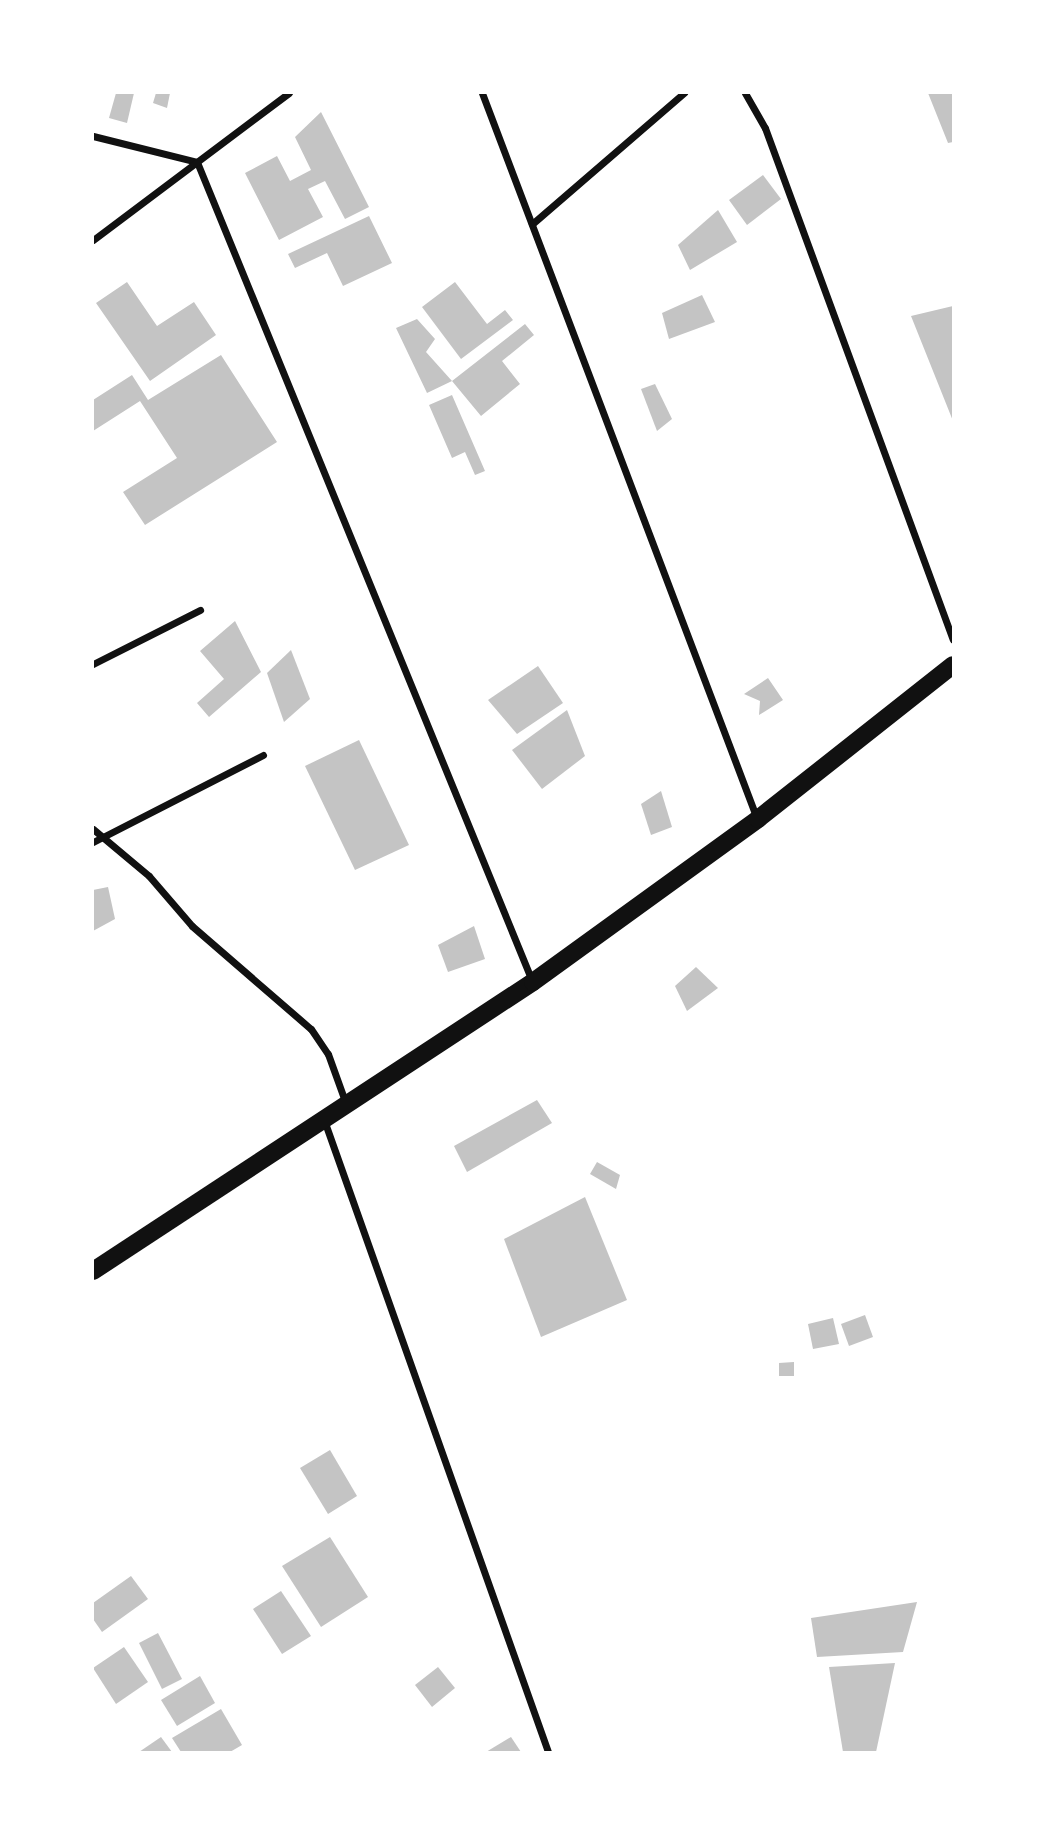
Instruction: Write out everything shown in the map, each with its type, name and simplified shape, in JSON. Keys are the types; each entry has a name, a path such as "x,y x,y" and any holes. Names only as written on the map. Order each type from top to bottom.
{"main road":[{"path":"93,1271 533,982 758,819 953,664"}],"street":[{"path":"93,240 289,93"},
{"path":"482,93 758,819"},
{"path":"532,224 684,93"},
{"path":"745,93 765,128 953,640"},
{"path":"93,136 197,162"},
{"path":"197,162 533,982"},
{"path":"93,664 200,610"},
{"path":"93,842 263,755"},
{"path":"93,829 149,876 192,926 311,1029 328,1054 346,1104"},
{"path":"323,1119 548,1752"}],"building":[{"path":"116,93 134,93 127,123 109,118"},
{"path":"156,93 170,93 167,108 153,103"},
{"path":"928,93 953,93 953,142 948,143"},
{"path":"321,112 369,207 345,219 325,181 308,189 323,217 279,240 245,173 277,156 290,181 311,170 295,137"},
{"path":"763,175 781,199 747,225 729,200"},
{"path":"718,210 737,242 690,270 678,245"},
{"path":"369,216 392,263 343,286 327,253 295,268 288,254"},
{"path":"127,282 157,326 194,302 216,335 150,381 96,303"},
{"path":"455,282 487,324 505,310 513,320 461,359 422,307"},
{"path":"702,295 715,322 669,339 662,313"},
{"path":"953,306 953,421 911,316"},
{"path":"417,319 435,339 426,352 452,381 427,393 396,328"},
{"path":"525,324 534,335 502,361 520,384 481,416 452,381"},
{"path":"221,355 277,442 145,525 123,492 177,458 140,401 93,431 93,400 132,375 148,400"},
{"path":"655,384 672,419 657,431 641,389"},
{"path":"452,395 485,471 475,475 465,452 452,458 429,405"},
{"path":"235,621 261,672 209,717 197,703 224,679 200,651"},
{"path":"291,650 310,699 284,722 267,673"},
{"path":"538,666 563,703 517,734 488,700"},
{"path":"768,678 783,700 759,715 760,701 744,694"},
{"path":"567,710 585,756 542,789 512,750"},
{"path":"359,740 409,845 355,870 305,766"},
{"path":"661,791 672,827 651,835 641,804"},
{"path":"108,887 115,919 93,931 93,890"},
{"path":"474,926 485,959 448,972 438,945"},
{"path":"696,967 718,988 687,1011 675,986"},
{"path":"537,1100 552,1123 467,1172 454,1146"},
{"path":"597,1162 620,1175 616,1189 590,1174"},
{"path":"585,1197 627,1300 541,1337 504,1239"},
{"path":"865,1315 873,1337 849,1346 841,1324"},
{"path":"833,1318 839,1344 813,1349 808,1324"},
{"path":"794,1362 794,1376 779,1376 779,1363"},
{"path":"330,1450 357,1496 328,1514 300,1468"},
{"path":"330,1537 368,1597 321,1627 282,1566"},
{"path":"131,1576 148,1599 102,1632 93,1619 93,1603"},
{"path":"281,1591 311,1636 282,1654 253,1609"},
{"path":"917,1602 903,1652 817,1657 811,1618"},
{"path":"158,1633 182,1679 162,1689 139,1643"},
{"path":"124,1647 148,1682 116,1704 93,1668"},
{"path":"895,1663 876,1752 843,1752 829,1667"},
{"path":"438,1667 455,1688 432,1707 415,1685"},
{"path":"200,1676 215,1703 177,1726 161,1700"},
{"path":"221,1709 242,1745 230,1752 181,1752 172,1738"},
{"path":"161,1737 172,1752 139,1752"},
{"path":"511,1737 521,1752 486,1752"}]}
